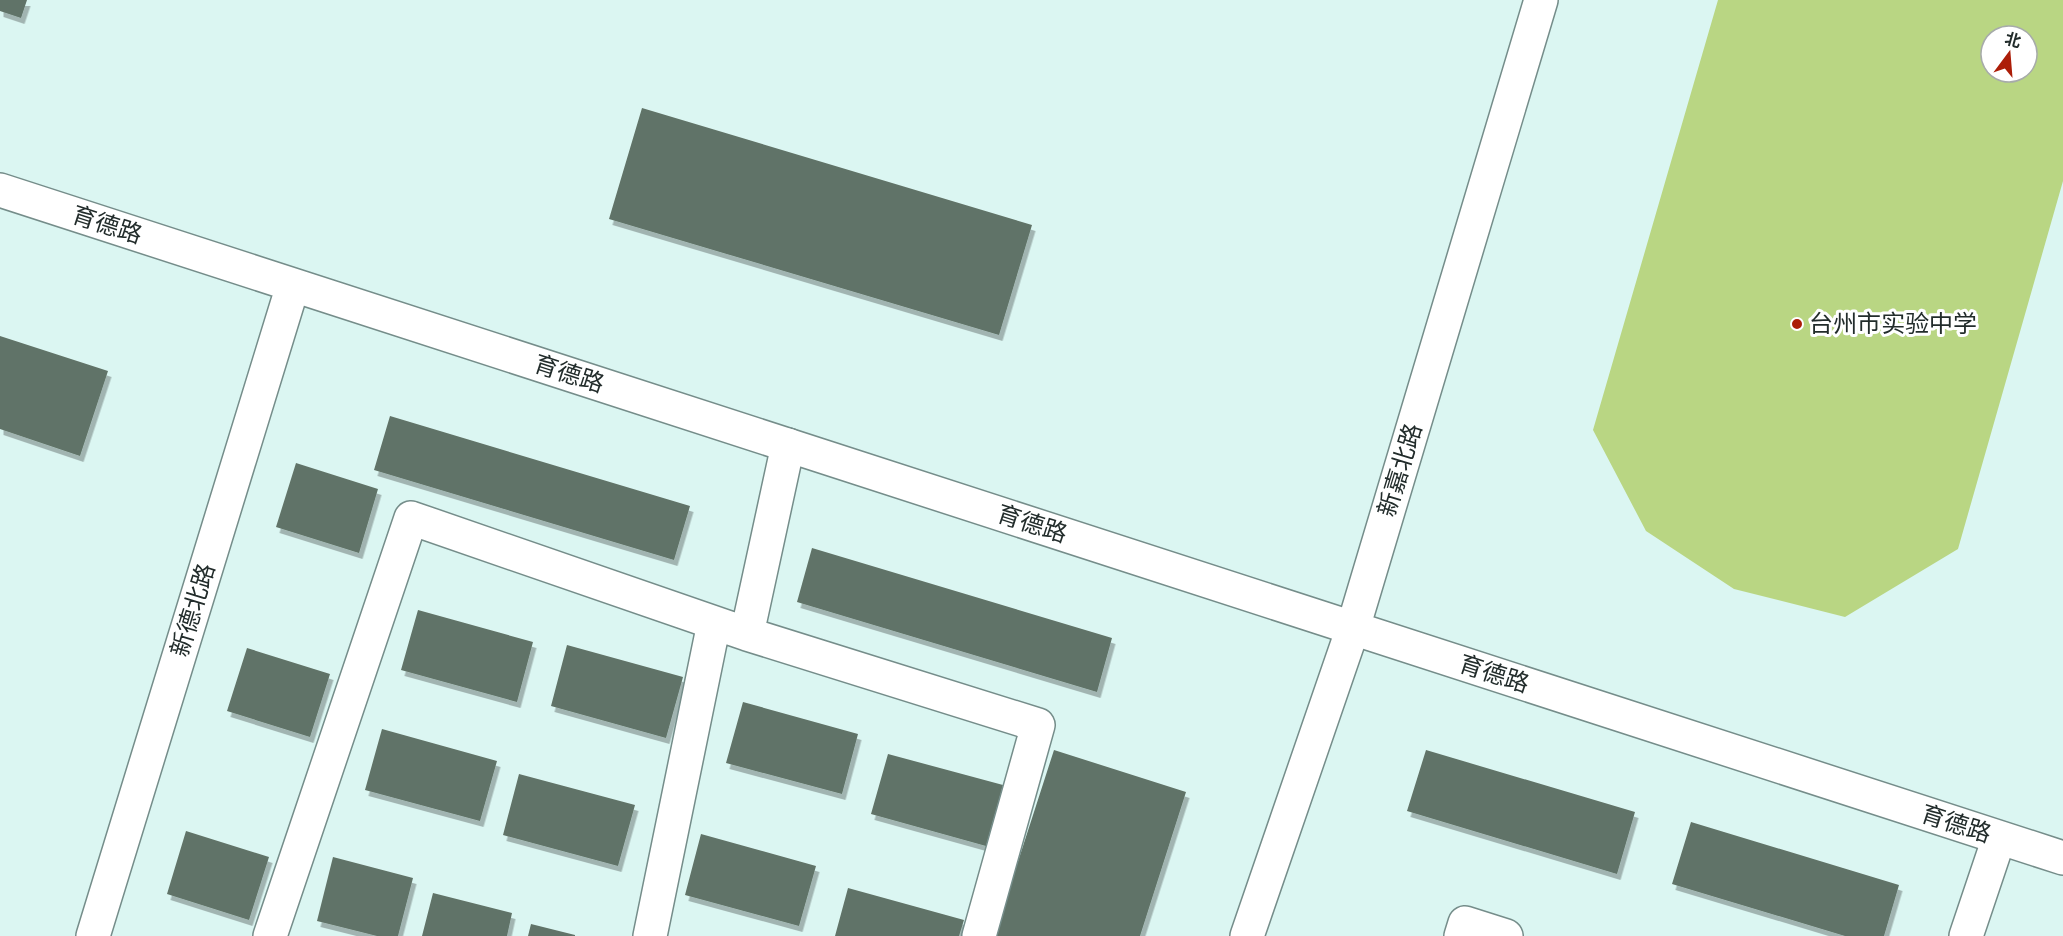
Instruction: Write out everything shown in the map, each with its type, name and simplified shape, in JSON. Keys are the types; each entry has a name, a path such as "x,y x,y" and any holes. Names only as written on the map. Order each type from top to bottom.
{"street":[{"name":"新嘉北路","path":"1247,936 1353,628 1541,0"},
{"name":"育德路","path":"0,190 2063,858"},
{"name":"新德北路","path":"93,936 292,285"},
{"path":"747,634 788,445"},
{"path":"270,936 411,518 747,634 1038,725 979,936"},
{"path":"650,936 714,623"},
{"path":"1966,936 1999,838"},
{"path":"1461,936 1465,923 1506,936"}],"green space":[{"name":"台州市实验中学","path":"1718,0 2063,0 2063,181 1958,549 1845,617 1734,589 1646,531 1593,430"}],"building":[{"path":"0,0 27,0 21,18 0,11"},
{"path":"642,108 1032,225 999,335 609,219"},
{"path":"0,336 108,371 80,456 0,429"},
{"path":"390,416 690,506 674,560 374,470"},
{"path":"296,463 378,489 359,553 276,527"},
{"path":"812,548 1112,638 1097,692 797,602"},
{"path":"418,610 533,642 517,702 401,670"},
{"path":"567,645 683,677 666,738 551,706"},
{"path":"247,648 330,674 310,737 227,711"},
{"path":"743,702 858,734 842,794 726,763"},
{"path":"382,729 497,761 480,821 365,790"},
{"path":"1054,750 1186,792 1140,936 994,936"},
{"path":"1426,750 1635,812 1617,874 1407,811"},
{"path":"888,754 1003,785 986,846 871,814"},
{"path":"519,774 635,805 618,866 503,835"},
{"path":"1691,822 1899,885 1884,936 1845,936 1672,884"},
{"path":"186,831 269,857 249,920 167,894"},
{"path":"701,834 816,866 799,926 685,895"},
{"path":"333,857 413,878 398,936 377,936 317,921"},
{"path":"848,888 964,920 959,936 835,936"},
{"path":"433,893 512,913 507,936 422,936"},
{"path":"531,924 575,935 575,936 528,936"}],"place":[{"name":"台州市实验中学","path":"1797,324"}]}
